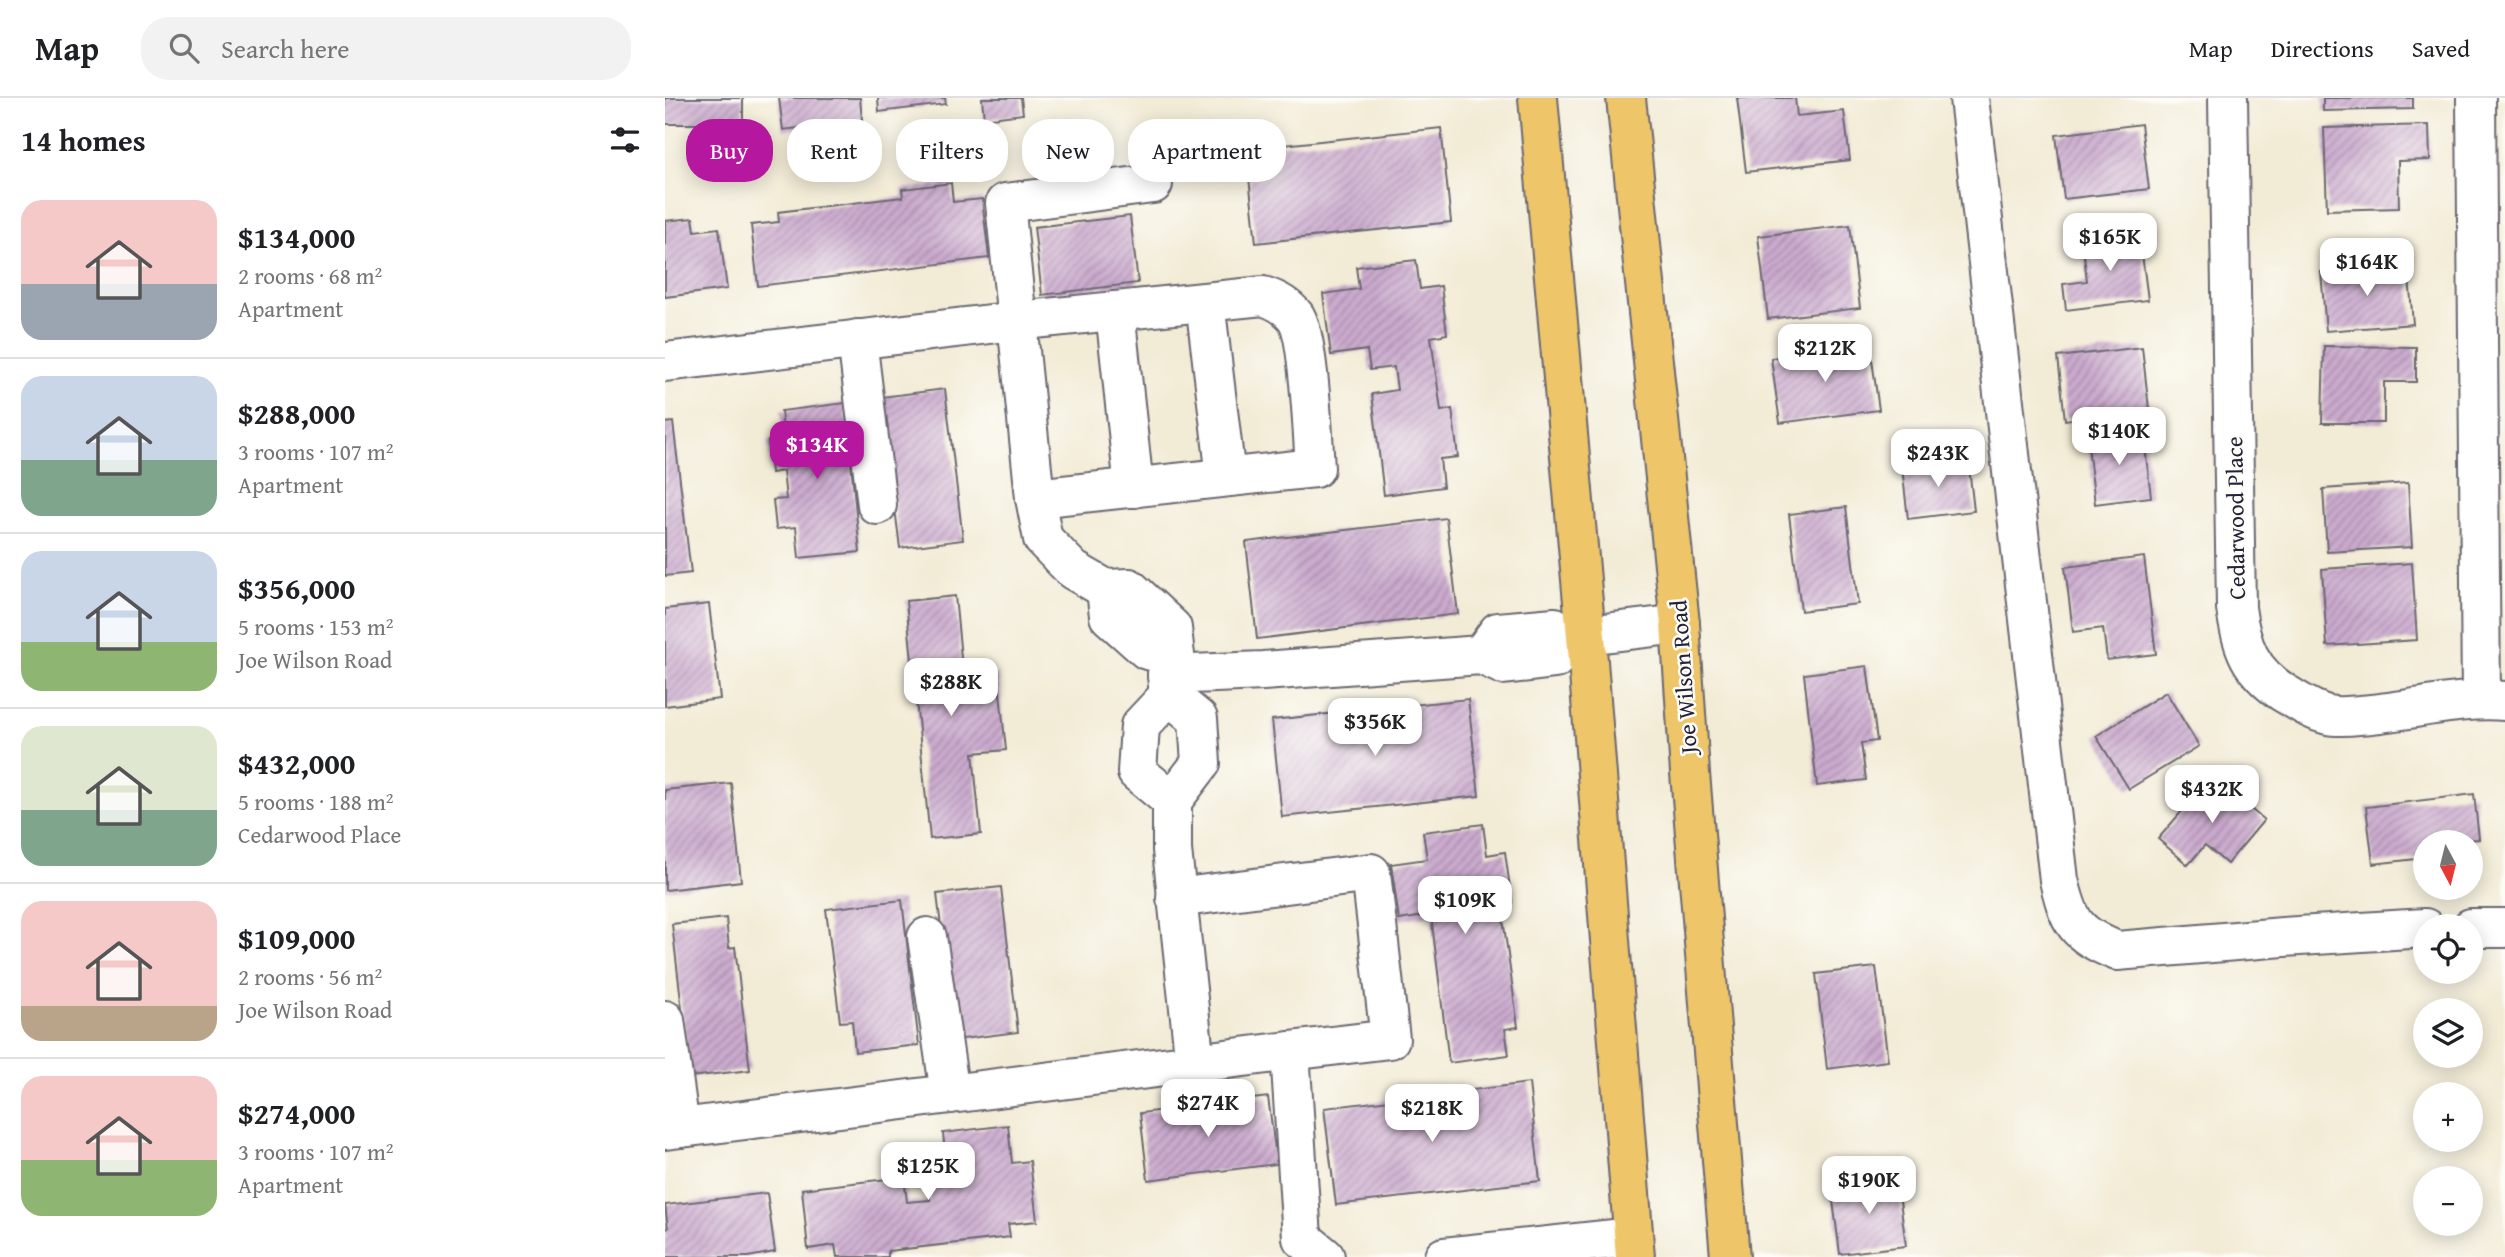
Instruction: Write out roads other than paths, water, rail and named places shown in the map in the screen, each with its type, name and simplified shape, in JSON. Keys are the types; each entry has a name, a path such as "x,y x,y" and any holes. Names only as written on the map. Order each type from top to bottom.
{"main road":[{"path":"1538,98 1578,637 1634,1247"},
{"name":"Joe Wilson Road","path":"1626,98 1680,624 1730,1257"}],"street":[{"path":"1969,98 2059,880 2066,908 2077,929 2097,943 2117,951 2413,929"},
{"name":"Cedarwood Place","path":"2228,98 2236,608 2239,637 2251,662 2274,686 2307,707 2328,715 2352,716 2493,700"},
{"path":"2476,98 2493,700"},
{"path":"1153,184 1005,203 1035,498 1043,539 1073,570 1106,589 1129,588 1172,628 1170,675 1140,726 1137,772 1172,801"},
{"path":"665,362 1016,321 1263,296 1280,302 1297,318 1304,341 1315,468 1035,498"},
{"path":"1205,302 1226,477"},
{"path":"1115,311 1134,488"},
{"path":"857,339 877,505"},
{"path":"1170,675 1481,655 1498,632 1555,627 1578,637 1680,624"},
{"path":"1170,675 1198,719 1201,763 1172,801 1176,898 1195,1064"},
{"path":"665,1020 673,1129 1390,1040 1371,873 1176,898"},
{"path":"2483,928 2505,928"},
{"path":"927,937 950,1094"},
{"path":"1290,1051 1302,1238 1325,1257"},
{"path":"1444,1257 1634,1247"}]}
